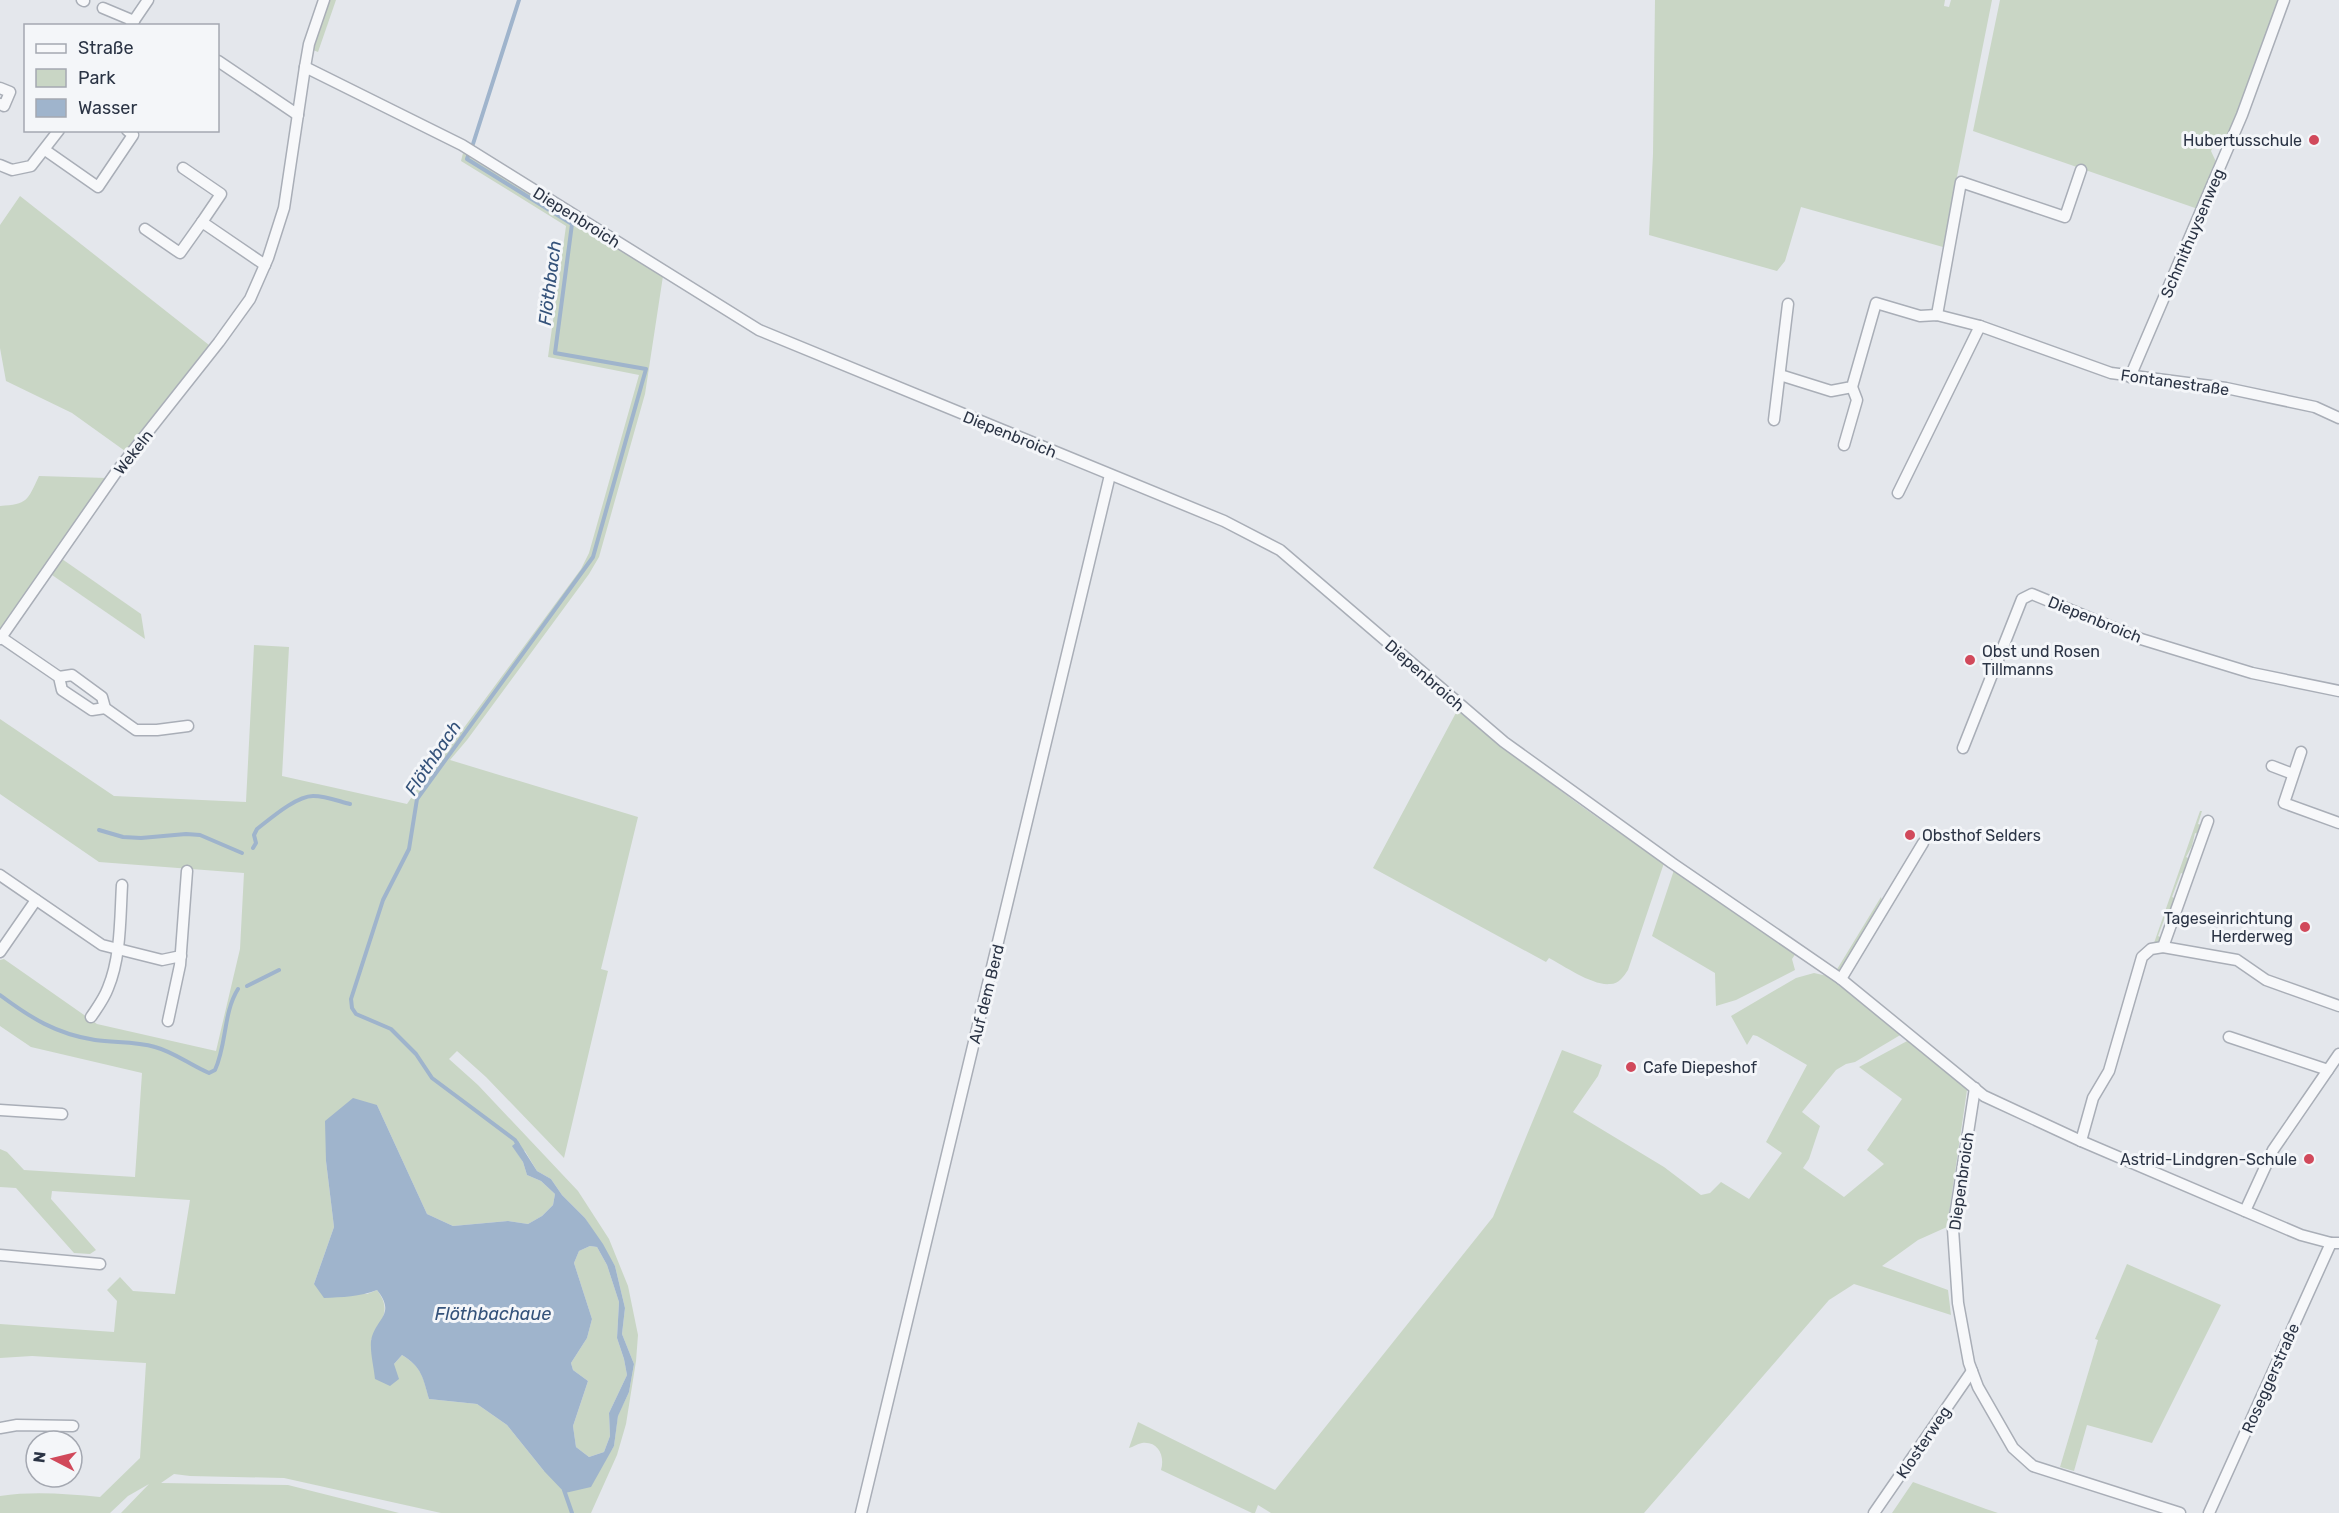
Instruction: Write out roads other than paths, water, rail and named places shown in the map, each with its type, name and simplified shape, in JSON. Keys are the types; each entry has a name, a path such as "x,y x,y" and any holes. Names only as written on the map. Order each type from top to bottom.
{"street":[{"path":"104,8 133,23 148,0"},
{"name":"Wekeln","path":"1,638 117,471 250,299 265,265 284,208 309,44 324,0"},
{"name":"Schmithuysenweg","path":"2130,377 2229,148 2284,0"},
{"path":"219,62 298,115"},
{"name":"Diepenbroich","path":"305,67 462,145 759,330 1224,521 1280,550 1504,742 1672,863 1841,979"},
{"path":"0,88 10,92 4,106 0,104"},
{"path":"0,165 12,170 31,166 57,132"},
{"path":"45,150 98,187 133,135 129,132"},
{"path":"145,228 180,253 221,194 183,168"},
{"path":"1937,315 1961,182 2065,217 2081,171"},
{"path":"202,222 265,265"},
{"name":"Fontanestraße","path":"1844,445 1857,400 1852,387 1876,303 1920,316 1937,315 1980,326 2111,373 2226,388 2315,407 2339,418"},
{"path":"1774,420 1788,304"},
{"path":"1898,493 1980,326"},
{"path":"1780,375 1832,391 1852,387"},
{"name":"Auf dem Berd","path":"861,1513 1110,475"},
{"name":"Diepenbroich","path":"1963,748 2022,599 2032,594 2141,639 2253,674 2339,691"},
{"path":"1,638 59,677 72,675 102,697 105,708 135,730 188,726"},
{"path":"59,677 62,690 82,704 92,710 105,708"},
{"path":"2301,752 2284,803 2339,823"},
{"path":"2272,766 2293,774"},
{"path":"2163,947 2208,821"},
{"path":"1923,843 1841,979 1994,1101 2081,1141 2301,1235 2335,1243"},
{"path":"168,1021 181,956 187,871"},
{"path":"0,875 95,941 117,950 162,960 181,956"},
{"path":"90,1017 108,989 117,950 122,885"},
{"path":"0,952 36,900"},
{"path":"2081,1141 2092,1098 2109,1071 2142,957 2151,949 2163,947 2237,960 2266,980 2339,1006"},
{"path":"2229,1037 2328,1070"},
{"path":"2245,1211 2272,1150 2339,1054"},
{"name":"Diepenbroich","path":"1975,1088 1953,1229 1958,1303 1972,1371 1978,1387 2013,1448 2033,1466 2180,1513"},
{"path":"0,1110 62,1114"},
{"name":"Roseggerstraße","path":"2209,1513 2335,1243"},
{"path":"0,1255 100,1264"},
{"name":"Klosterweg","path":"1874,1513 1972,1371"},
{"path":"0,1428 17,1425 73,1426"}],"water":[{"name":"Flöthbachaue","path":"353,1098 377,1105 427,1214 453,1226 508,1221 528,1224 542,1216 553,1205 555,1194 541,1181 527,1175 523,1162 512,1146 518,1141 537,1171 551,1179 562,1195 585,1218 615,1266 625,1308 622,1334 634,1364 629,1392 618,1416 614,1446 591,1487 565,1493 507,1425 477,1404 429,1399 418,1369 402,1355 394,1364 399,1379 390,1386 375,1379 371,1341 385,1311 383,1298 377,1290 358,1295 324,1298 314,1284 334,1227 326,1161 325,1121","holes":["590,1246 597,1247 607,1265 619,1302 617,1338 627,1375 609,1413 610,1436 604,1452 589,1457 576,1447 573,1426 588,1381 573,1370 571,1363 587,1338 592,1319 574,1263 579,1251"]}],"waterway":[{"name":"Flöthbach","path":"473,144 519,0"},
{"name":"Flöthbach","path":"468,156 467,159 572,224 555,353 646,369 593,557 417,799 409,849 383,900 351,999 352,1008 356,1014 391,1029 416,1054 432,1078 515,1140 518,1145"},
{"path":"253,848 256,843 254,835 257,829 299,800 318,796 350,804"},
{"path":"99,830 123,837 141,838 200,835 242,853"},
{"path":"247,986 279,970"},
{"path":"0,995 33,1018 68,1034 95,1040 155,1047 209,1073 215,1070 219,1060 230,1008 238,989"},
{"name":"Flöthbach","path":"564,1490 572,1513"}],"place":[{"name":"Hubertusschule","path":"2314,140"},
{"name":"Obst und Rosen Tillmanns","path":"1970,660"},
{"name":"Obsthof Selders","path":"1910,835"},
{"name":"Tageseinrichtung Herderweg","path":"2305,927"},
{"name":"Cafe Diepeshof","path":"1631,1067"},
{"name":"Astrid-Lindgren-Schule","path":"2309,1159"}]}
